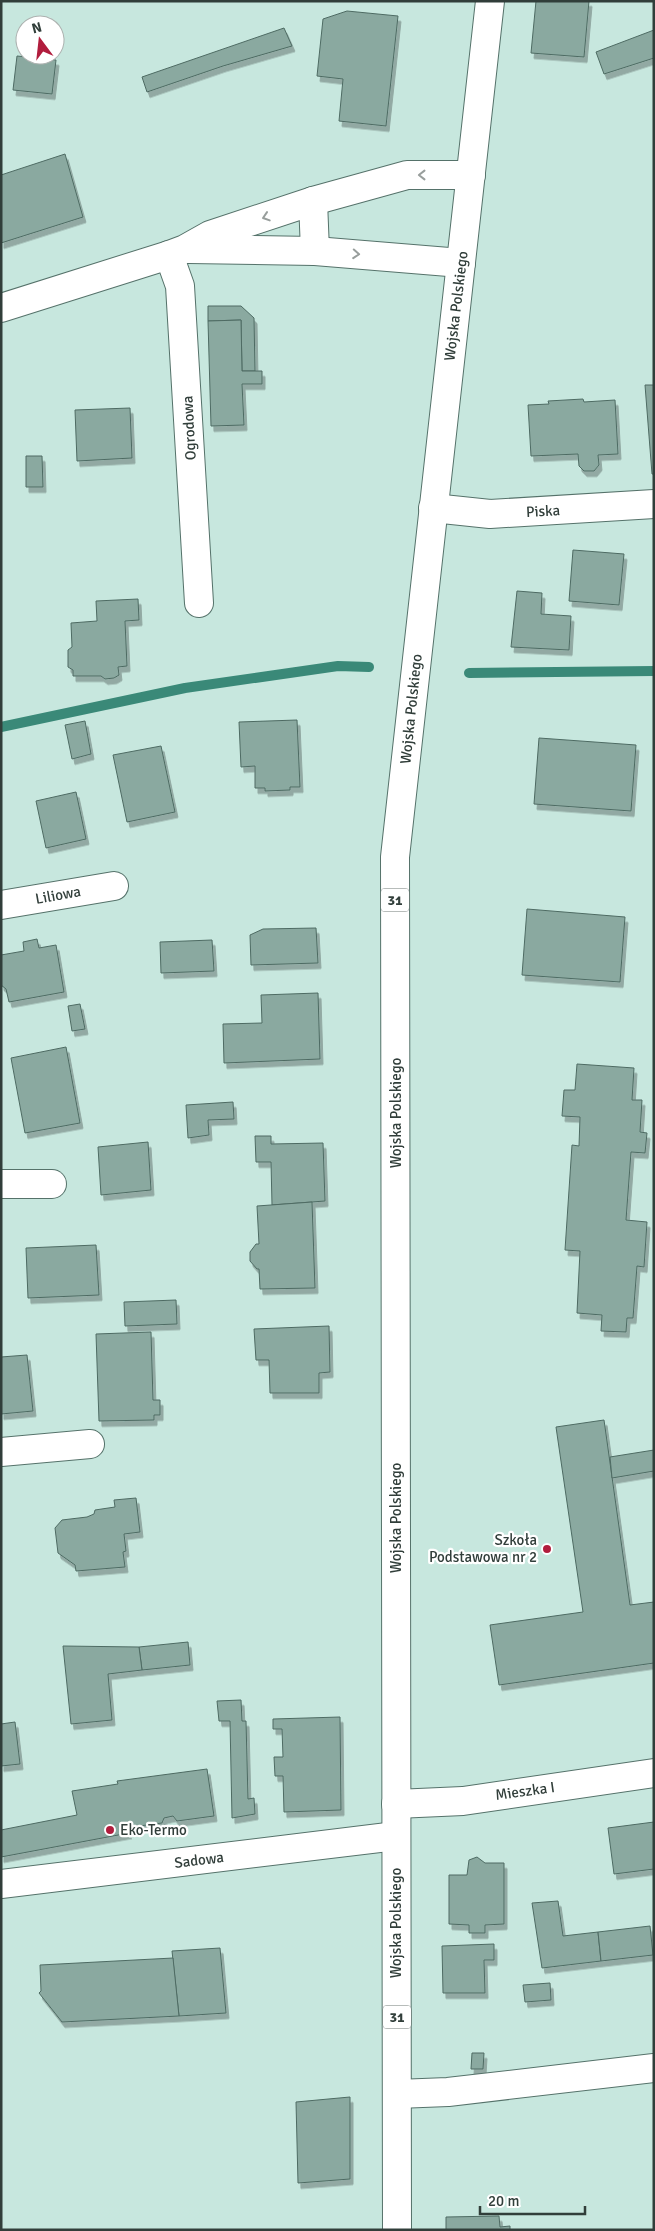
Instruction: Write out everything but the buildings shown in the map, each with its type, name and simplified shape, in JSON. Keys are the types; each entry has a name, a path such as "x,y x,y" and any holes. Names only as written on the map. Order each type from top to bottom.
{"main road":[{"name":"Wojska Polskiego","path":"397,2230 395,857 490,1"},
{"path":"1,308 177,252 210,235 313,201 407,174 471,175"},
{"path":"313,201 315,251"},
{"path":"177,252 315,251 461,263"},
{"name":"Ogrodowa","path":"177,252 199,603"},
{"name":"Piska","path":"433,508 490,514 654,504"},
{"name":"Liliowa","path":"1,905 114,886"},
{"path":"1,1184 52,1184"},
{"path":"1,1452 90,1444"},
{"name":"Mieszka I","path":"396,1804 463,1800 654,1773"},
{"name":"Sadowa","path":"1,1884 396,1836"},
{"path":"397,2094 448,2092 654,2068"}],"waterway":[{"path":"1,727 185,688 338,666 369,667"},
{"path":"469,673 654,671"}],"place":[{"name":"Szkoła Podstawowa nr 2","path":"547,1549"},
{"name":"Eko-Termo","path":"110,1830"}]}
